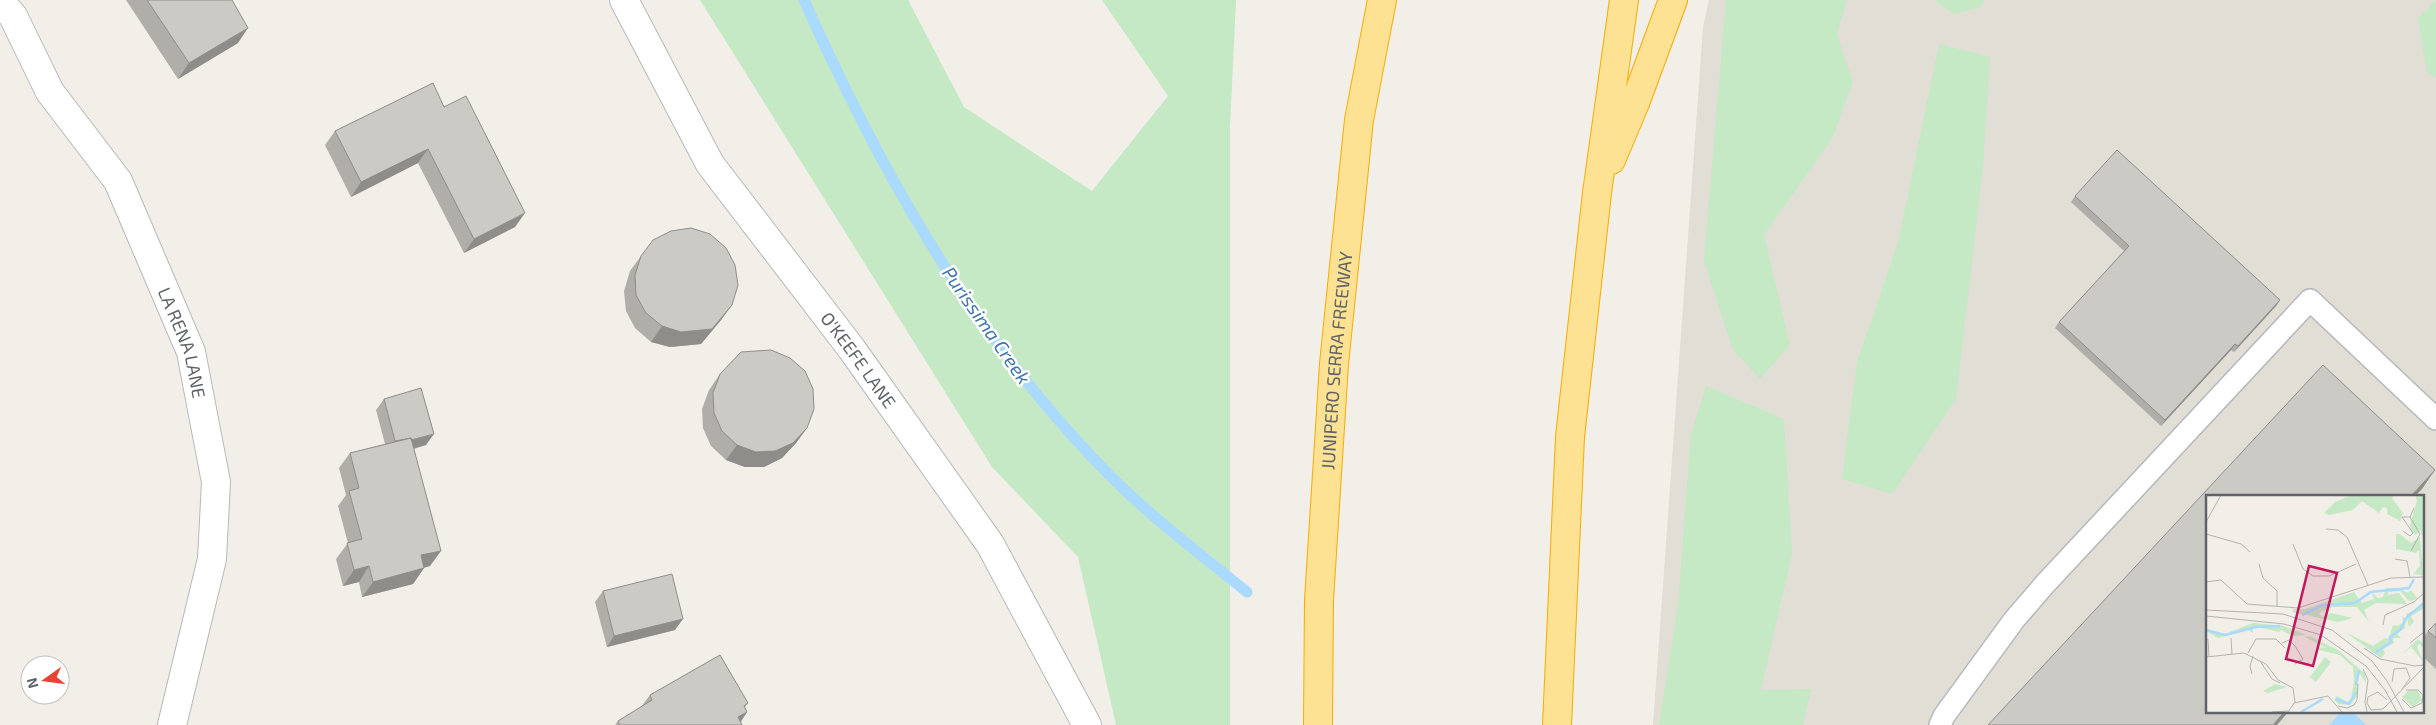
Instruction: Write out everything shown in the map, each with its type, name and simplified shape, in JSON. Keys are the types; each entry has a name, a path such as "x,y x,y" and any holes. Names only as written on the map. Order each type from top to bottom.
{"highway":[{"name":"JUNIPERO SERRA FREEWAY","path":"1318,725 1319,600 1334,364 1359,120 1382,0"},
{"path":"1557,725 1570,437 1597,194 1624,0"},
{"path":"1597,194 1636,103 1673,0"}],"street":[{"name":"O'KEEFE LANE","path":"624,0 710,164 851,348 990,544 1087,725"},
{"name":"LA RENA LANE","path":"0,1 13,16 50,92 118,181 191,352 216,482 212,559 172,725"}],"lane":[{"path":"1940,725 1944,716 2014,620 2045,584 2310,300 2436,420"}],"shaded area":[{"path":"1709,0 2436,0 2436,725 1653,725 1703,27"}],"green space":[{"path":"700,0 908,0 964,107 1092,191 1168,96 1102,0 1236,0 1230,127 1230,725 1116,725 1078,557 992,467"},
{"path":"1726,0 1847,0 1837,34 1853,82 1832,139 1764,235 1790,345 1760,379 1733,350 1704,261"},
{"path":"1934,0 1984,0 1981,7 1954,14"},
{"path":"2436,0 2436,77 2427,73 2418,18"},
{"path":"1939,44 1990,57 1983,167 1956,399 1892,494 1842,479 1857,362 1898,242"},
{"path":"1706,386 1784,419 1792,554 1761,690 1811,689 1803,725 1659,725 1678,605 1691,434"}],"water":[{"path":"2341,712 2353,712 2366,725 2329,725"}],"building":[{"path":"147,0 232,0 248,28 189,63"},
{"path":"433,83 444,107 466,96 525,213 474,239 428,149 361,182 335,131"},
{"path":"2117,150 2280,300 2238,346 2235,344 2165,420 2059,322 2129,246 2075,196"},
{"path":"691,228 710,234 726,248 735,265 738,285 732,305 712,329 681,332 662,326 646,313 636,295 635,275 641,256 653,240 671,231"},
{"path":"771,350 790,358 805,371 813,389 814,409 807,428 793,443 775,451 756,452 737,445 722,431 714,413 713,393 720,374 741,352"},
{"path":"2323,365 2435,470 2412,495 2206,495 2206,712 2284,712 2273,725 1988,725"},
{"path":"421,388 434,434 411,440 411,438 395,441 384,399"},
{"path":"411,438 441,551 421,555 424,568 373,582 369,566 354,570 347,543 362,539 349,491 359,488 350,453"},
{"path":"672,574 683,619 614,636 603,591"},
{"path":"2436,623 2436,638 2428,631"},
{"path":"720,655 748,703 744,706 747,712 738,717 742,725 620,725 618,721 652,700 650,695"}],"waterway":[{"name":"Purissima Creek","path":"804,0 832,62 895,183 929,241 1005,354 1047,407 1093,458 1129,494 1167,528 1247,592"}]}
